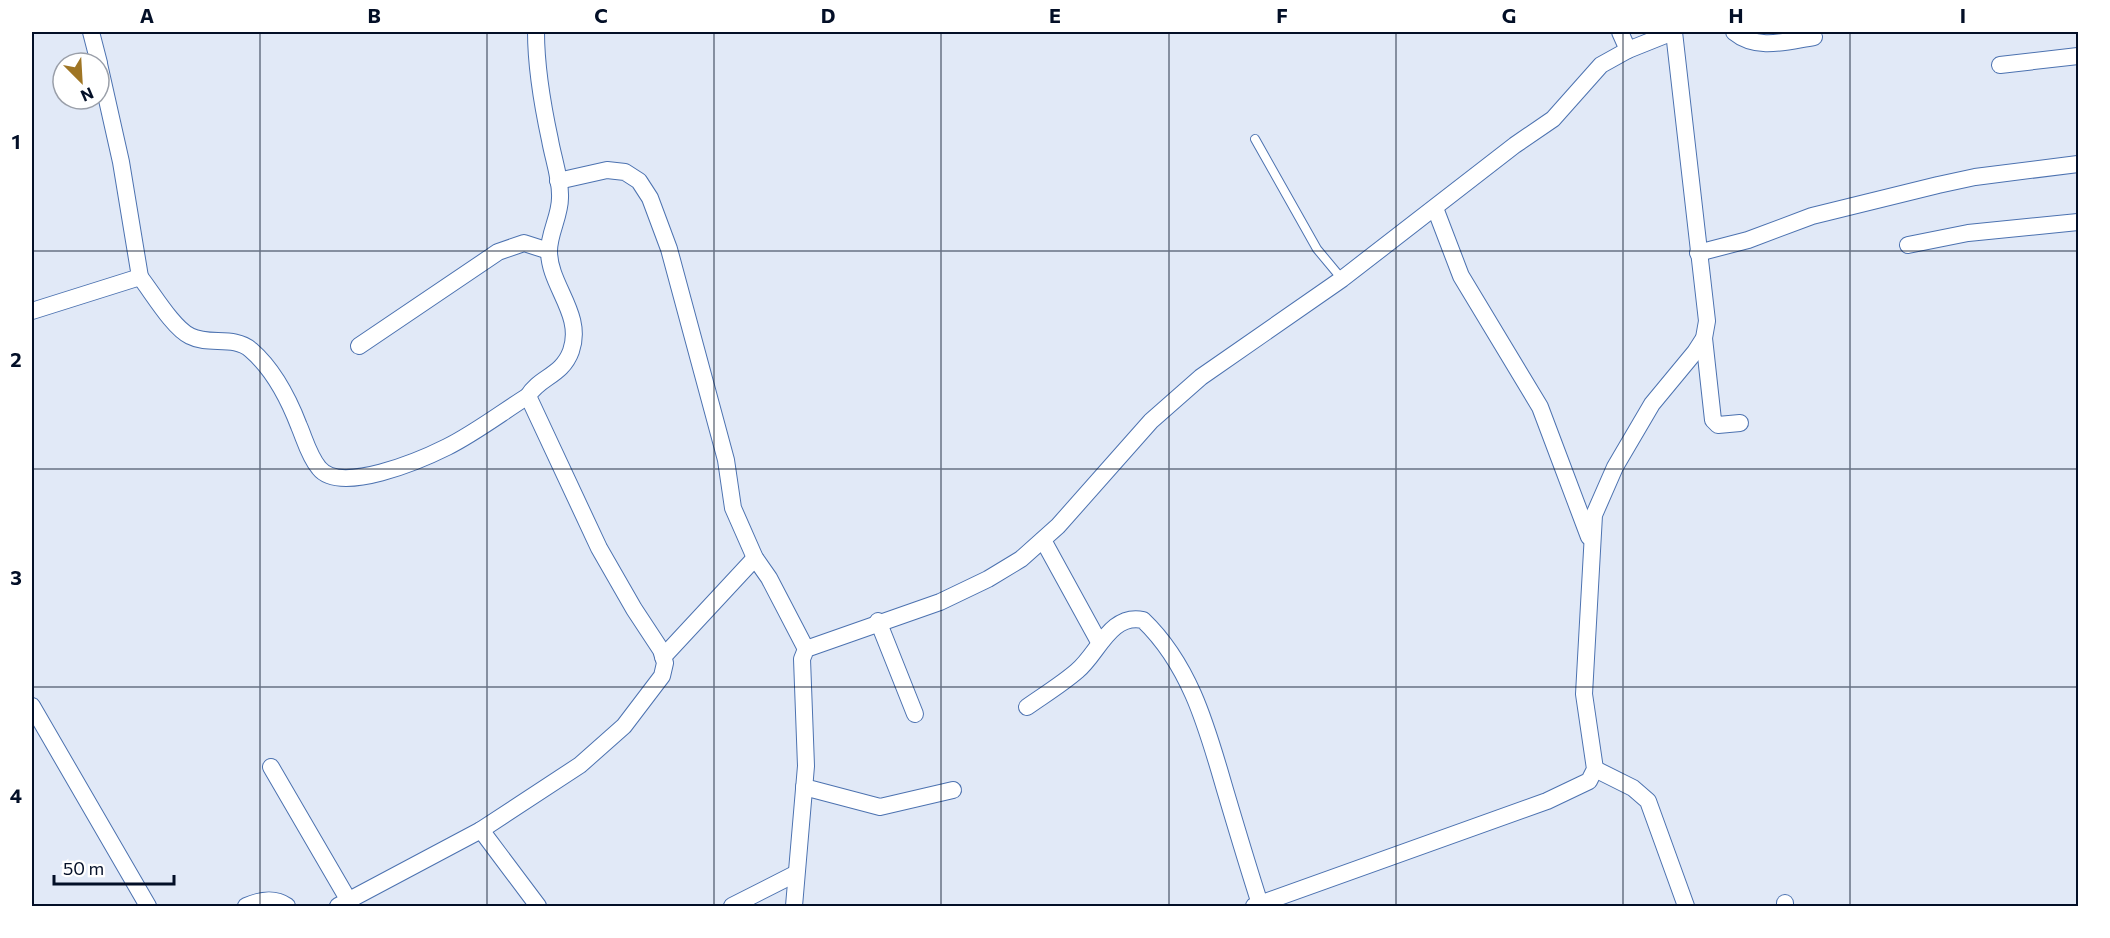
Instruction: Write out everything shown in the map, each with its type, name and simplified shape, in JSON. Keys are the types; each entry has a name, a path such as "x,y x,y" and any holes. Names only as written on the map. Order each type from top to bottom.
{"street":[{"path":"92,32 96,51"},
{"path":"110,111 121,162 140,277 181,330 190,337 234,342 250,348 268,369 287,400 319,469 336,478 348,480 372,475 449,447 528,396 531,390 552,377 563,366 571,350 573,331 570,310 551,267 549,251 561,196 538,80 536,32"},
{"path":"1620,32 1628,50"},
{"path":"794,906 804,787 802,659 806,649 878,621 940,602 988,579 1021,559 1043,540 1151,421 1201,377 1342,279 1515,145 1553,119 1601,64 1628,50 1673,32 1707,321 1704,338 1713,420 1718,425 1740,423"},
{"path":"1734,32 1752,43 1771,44 1814,37"},
{"path":"2000,65 2079,56"},
{"path":"1698,253 1748,240 1812,216 1928,188 1976,177 2079,164"},
{"path":"558,181 607,170 625,172 639,181 650,198 669,249 726,460 733,508 755,558 769,578 806,649"},
{"path":"1435,208 1461,276 1540,407 1590,540"},
{"path":"1908,245 1987,231 2079,222"},
{"path":"359,346 498,252 524,243 549,251"},
{"path":"32,311 140,277"},
{"path":"1027,707 1078,671 1099,642 1126,620 1143,620 1178,666 1193,692 1208,727 1257,905 1557,797 1589,781 1595,769 1584,694 1590,540 1594,515 1615,467 1652,404 1704,338"},
{"path":"271,767 344,904 481,830 580,765 624,726 662,676 665,663 663,657 599,548 528,396"},
{"path":"1043,540 1099,642"},
{"path":"663,657 755,558"},
{"path":"878,621 915,714"},
{"path":"32,706 148,906"},
{"path":"1595,769 1633,788 1648,801 1686,906"},
{"path":"804,787 880,807 953,790"},
{"path":"481,830 538,906"},
{"path":"732,906 795,874"},
{"path":"246,906 267,900 281,902 287,906"}],"lane":[{"path":"1255,139 1317,249 1342,279"}]}
